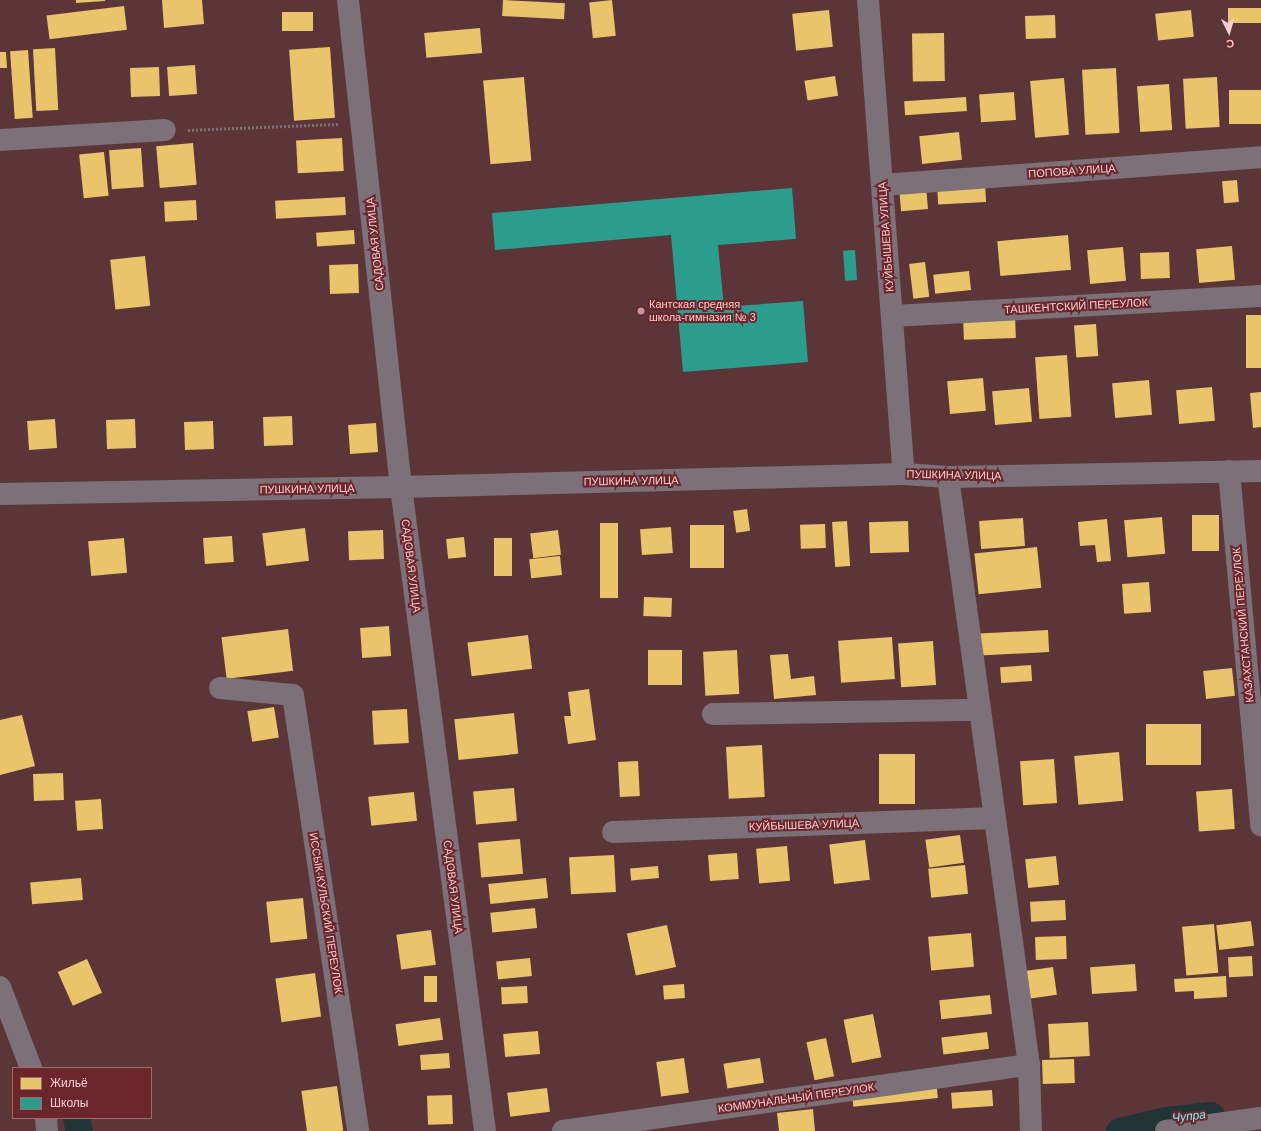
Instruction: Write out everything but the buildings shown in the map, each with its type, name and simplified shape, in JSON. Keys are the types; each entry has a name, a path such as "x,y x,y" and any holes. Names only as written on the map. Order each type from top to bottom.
{"street":[{"name":"САДОВАЯ УЛИЦА","path":"348,0 401,487 485,1131"},
{"name":"КУЙБЫШЕВА УЛИЦА","path":"868,0 904,474"},
{"path":"0,140 165,130"},
{"name":"ПОПОВА УЛИЦА","path":"882,185 1261,157"},
{"name":"ТАШКЕНТСКИЙ ПЕРЕУЛОК","path":"892,316 1261,296"},
{"name":"КАЗАХСТАНСКИЙ ПЕРЕУЛОК","path":"1229,471 1261,826"},
{"name":"ПУШКИНА УЛИЦА","path":"0,494 401,487 904,474 948,477 1261,471"},
{"path":"948,477 1029,1065 1031,1131"},
{"name":"ИССЫК-КУЛЬСКИЙ ПЕРЕУЛОК","path":"220,688 293,695 358,1131"},
{"path":"713,714 980,710"},
{"name":"КУЙБЫШЕВА УЛИЦА","path":"612,832 995,818"},
{"path":"0,987 10,1008 31,1067"},
{"name":"КОММУНАЛЬНЫЙ ПЕРЕУЛОК","path":"563,1131 1029,1065"},
{"path":"1166,1131 1261,1118"},
{"path":"46,1119 47,1131"}],"path":[{"path":"165,130 362,123"}],"waterway":[{"name":"Чупра","path":"1119,1131 1165,1120 1211,1115"},
{"path":"76,1119 79,1131"}],"place":[{"name":"Кантская средняя школа-гимназия № 3","path":"641,311"}]}
